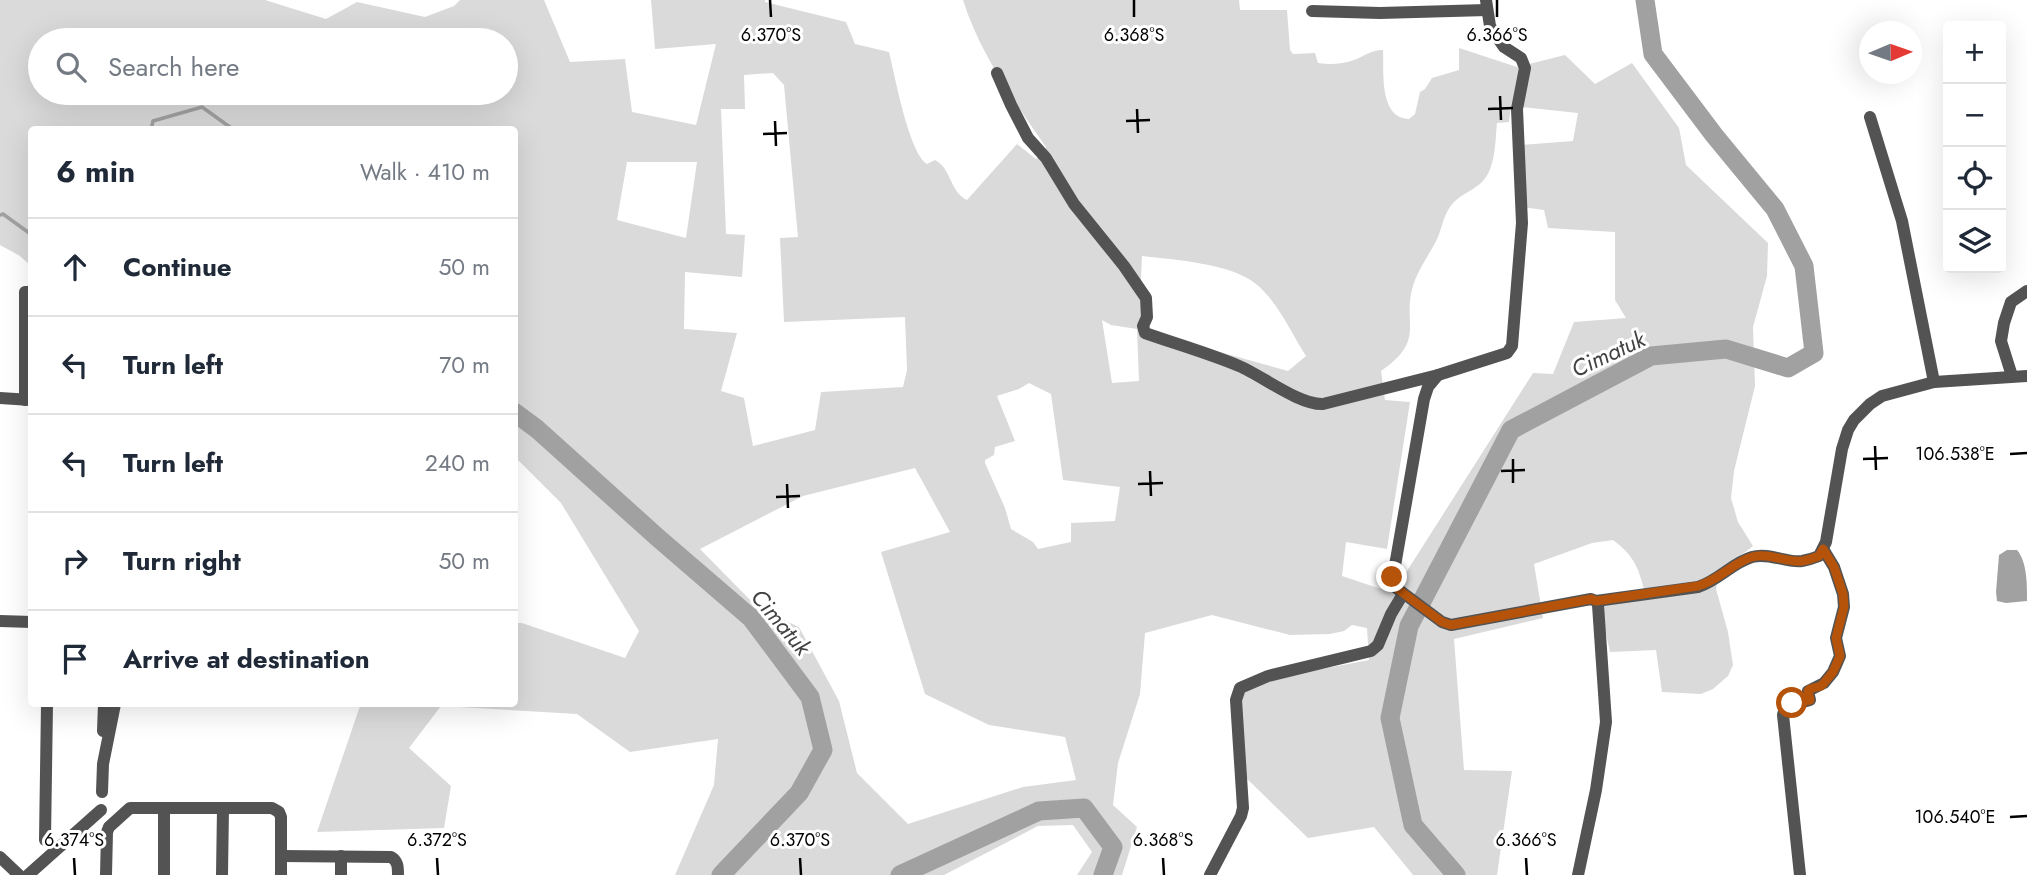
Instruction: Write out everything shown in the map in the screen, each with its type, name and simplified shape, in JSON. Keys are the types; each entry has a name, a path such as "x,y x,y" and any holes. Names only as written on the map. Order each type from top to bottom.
{"street":[{"path":"997,73 1028,138 1046,158 1074,204 1146,298 1147,317 1143,326 1145,333 1242,367 1315,404 1438,375 1507,353 1513,340 1522,223 1517,109 1525,68 1521,58 1504,47 1497,37 1490,26 1486,5 1380,13 1312,11"},
{"path":"1870,117 1902,220 1934,382"},
{"path":"2012,376 2001,341 2004,323 2011,302 2027,291"},
{"path":"0,398 28,400 25,292 28,292"},
{"path":"1438,375 1428,387 1424,399 1392,583 1442,622 1451,625 1591,599 1596,601 1698,586 1712,582 1738,563 1753,556 1801,561 1819,556 1826,542 1842,449 1848,430 1870,404 1882,396 1934,382 2027,376"},
{"path":"1800,875 1783,715 1785,707 1810,700 1808,691 1824,683 1833,672 1840,656 1836,638 1844,607 1843,594 1834,567 1823,549"},
{"path":"1210,875 1243,808 1236,700 1240,688 1268,676 1371,651 1378,645 1391,614 1406,596"},
{"path":"1578,875 1596,790 1606,722 1596,601"},
{"path":"0,621 28,622"},
{"path":"45,840 47,707"},
{"path":"102,792 104,707"},
{"path":"103,764 114,707"},
{"path":"106,875 107,832 130,808 272,808 279,812 281,817 281,875"},
{"path":"164,808 164,875"},
{"path":"222,875 223,808"},
{"path":"28,875 101,810"},
{"path":"281,856 391,857 398,866 398,875"},
{"path":"341,856 341,875"},
{"path":"0,857 19,875"}],"shaded area":[{"path":"0,0 265,0 326,19 357,2 425,17 454,6 460,0 544,0 570,62 625,59 632,112 696,125 716,44 655,49 651,0 765,0 846,22 855,44 889,52 903,113 920,157 927,164 935,160 941,164 957,191 967,200 1017,144 1036,159 1046,147 988,58 963,0 1239,0 1240,10 1287,10 1290,50 1293,54 1315,53 1318,63 1332,64 1383,50 1388,103 1399,117 1409,119 1415,114 1420,92 1432,78 1459,70 1459,48 1517,67 1565,55 1595,84 1632,63 1679,128 1686,165 1768,243 1767,276 1753,327 1755,386 1734,471 1731,498 1738,522 1753,546 1726,570 1716,589 1728,632 1733,665 1728,676 1713,689 1701,694 1662,692 1656,650 1610,652 1600,605 1646,597 1636,565 1627,552 1613,540 1592,543 1534,564 1543,618 1454,639 1464,770 1512,771 1497,875 1413,875 1374,827 1308,838 1243,775 1236,701 1249,683 1369,660 1367,628 1352,625 1344,631 1330,634 1290,635 1212,615 1145,633 1140,694 1118,763 1113,805 1137,827 1122,875 1077,875 1092,852 1073,825 1038,826 944,875 675,875 714,785 718,739 630,752 577,714 458,707 518,707 518,623 625,658 639,631 561,503 518,460 518,126 28,126 28,263 0,245","holes":["773,73 784,85 798,237 780,238 784,322 905,317 907,370 903,387 821,392 815,430 753,446 744,398 721,391 737,333 684,329 685,272 742,277 745,235 726,234 721,109 745,109 744,75","1511,106 1578,113 1573,141 1521,145 1522,207 1544,210 1548,228 1615,232 1615,300 1626,318 1574,322 1553,374 1533,373 1393,593 1342,576 1346,542 1387,549 1410,402 1385,400 1381,371 1396,359 1409,339 1411,295 1415,280 1438,237 1448,210 1456,200 1485,178 1494,156 1497,123 1509,122","627,162 697,162 686,238 617,220","1142,256 1186,261 1232,271 1264,291 1306,356 1288,371 1137,329 1143,320 1140,300","1102,320 1111,325 1137,329 1139,381 1112,383","1029,383 1051,394 1063,480 1120,487 1115,521 1071,523 1071,542 1038,549 1033,542 1011,529 985,460 994,455 995,447 1015,441 997,396","915,468 950,532 881,552 925,694 989,725 1065,737 1076,780 1023,787 908,824 857,773 839,701 799,627 758,608 700,549 803,496"]},
{"path":"2007,550 2017,550 2023,560 2027,601 1997,601 1999,555"},
{"path":"360,707 440,707 409,748 451,786 444,828 317,832"}],"waterway":[{"name":"Cimatuk","path":"1456,875 1413,825 1390,718 1409,626 1511,430 1651,356 1726,349 1788,368 1814,353 1804,266 1775,209 1714,135 1653,54 1645,0"},
{"path":"152,126 153,121 202,107 228,126"},
{"path":"0,215 3,214 28,232"},
{"name":"Cimatuk","path":"518,415 751,618 810,697 823,750 799,793 721,875"},
{"name":"Cimatuk","path":"900,875 1039,811 1084,808 1113,847 1103,875"}],"route":[{"path":"1392,577 1395,587 1442,622 1451,625 1591,599 1596,601 1698,586 1712,582 1738,563 1753,556 1801,561 1819,556 1823,549 1834,567 1843,594 1844,607 1836,638 1840,656 1833,672 1824,683 1808,691 1810,700 1792,703"}]}
